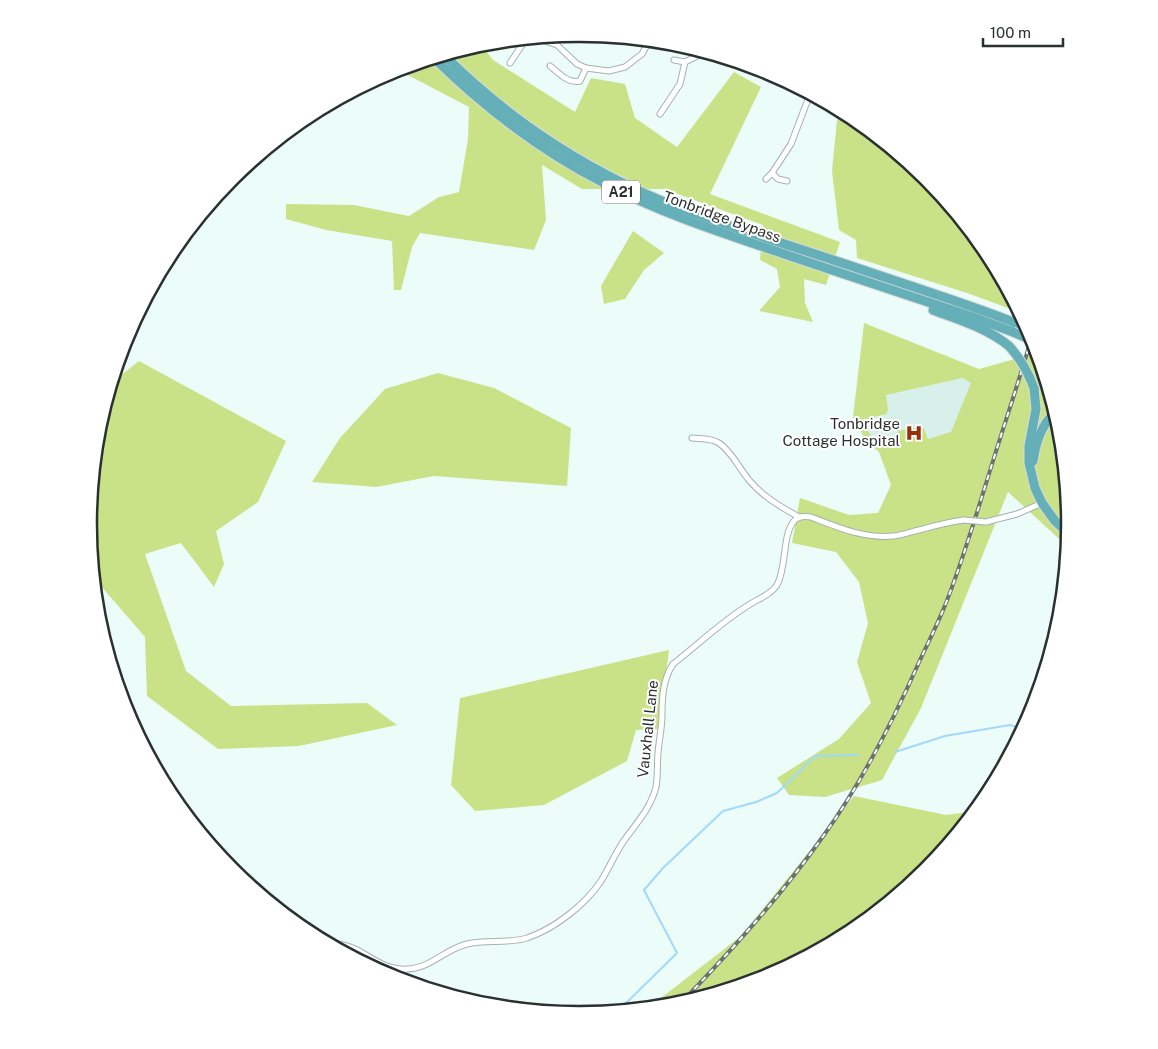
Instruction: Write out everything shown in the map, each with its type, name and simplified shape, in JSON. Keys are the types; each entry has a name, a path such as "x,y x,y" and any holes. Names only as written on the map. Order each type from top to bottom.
{"highway":[{"name":"Tonbridge Bypass","path":"450,60 498,104 544,136 592,167 645,194 716,221 977,308 1017,323"},
{"name":"Tonbridge Bypass","path":"440,63 468,91 512,126 565,161 604,183 650,205 689,222 973,317 1022,336"},
{"path":"850,276 980,328 1008,346 1020,359 1034,388 1036,409 1028,455 1035,488 1042,503 1061,526"},
{"path":"1032,473 1036,445 1049,418"}],"street":[{"path":"553,44 557,45 577,64 586,68 609,71 625,67 642,54 645,48"},
{"path":"510,64 521,46"},
{"path":"674,60 685,62 695,57"},
{"path":"660,114 680,84 685,62"},
{"path":"550,66 568,80 574,82 580,81 586,68"},
{"path":"766,180 791,144 808,100"},
{"path":"772,173 778,179 787,181"},
{"path":"692,438 713,440 719,444 736,462 749,480 779,506 799,517 811,517 851,531 870,535 895,536 964,520 986,522 1017,514 1042,503"},
{"name":"Vauxhall Lane","path":"344,945 389,967 400,969 414,968 429,964 466,944 527,938 555,924 576,908 600,882 618,849 640,819 655,790 662,716 661,704 669,670 673,664 724,621 774,589 780,577 790,530 794,521 799,517"}],"shaded area":[{"name":"Tonbridge Cottage Hospital","path":"876,340 982,378 954,457 884,458 860,422"}],"green space":[{"path":"486,52 493,60 575,112 591,78 625,84 635,118 677,147 734,72 761,87 710,194 840,242 826,285 804,279 805,303 813,322 759,311 780,287 777,269 760,260 763,225 664,189 582,189 542,165 546,220 534,250 420,233 412,247 401,290 394,290 392,241 326,230 286,219 286,204 354,205 409,216 439,197 459,192 468,139 469,107 407,75 454,59"},
{"path":"838,119 872,142 920,184 961,231 980,257 1010,309 857,258 856,240 839,230 832,171"},
{"path":"633,231 664,253 644,270 625,299 604,304 601,286"},
{"path":"864,323 979,369 1029,355 1045,400 1052,430 1060,493 1060,540 1008,492 921,708 882,780 825,797 789,795 777,778 839,739 871,703 857,662 868,623 859,582 836,552 792,543 800,498 849,515 878,513 891,485 879,452 866,441 853,417","holes":["962,378 971,383 951,432 928,439 924,429 920,427 898,431 899,436 882,439 882,442 875,443 866,427 869,418 886,414 888,410 886,395"]},
{"path":"139,361 286,441 258,502 216,531 224,564 214,587 181,543 145,554 186,671 231,706 367,703 397,725 299,746 218,749 147,696 145,637 101,586 98,556 97,524 101,462 113,400 121,375"},
{"path":"438,373 494,388 571,428 567,486 434,476 376,487 312,482 340,438 385,389"},
{"path":"669,650 659,729 636,730 627,761 544,805 475,811 451,785 460,698"},
{"path":"854,796 946,815 965,812 941,842 897,887 847,925 820,942 792,957 734,981 704,990 659,999 741,936"}],"waterway":[{"path":"895,752 945,736 1010,725 1016,727"},
{"path":"626,1004 677,953 644,890 663,868 723,811 756,802 777,793 815,756 858,755"}],"railway":[{"path":"690,993 736,944 808,858 852,793 876,750 899,705 953,586 1028,350"}],"place":[{"name":"Tonbridge Cottage Hospital","path":"914,433"}]}
